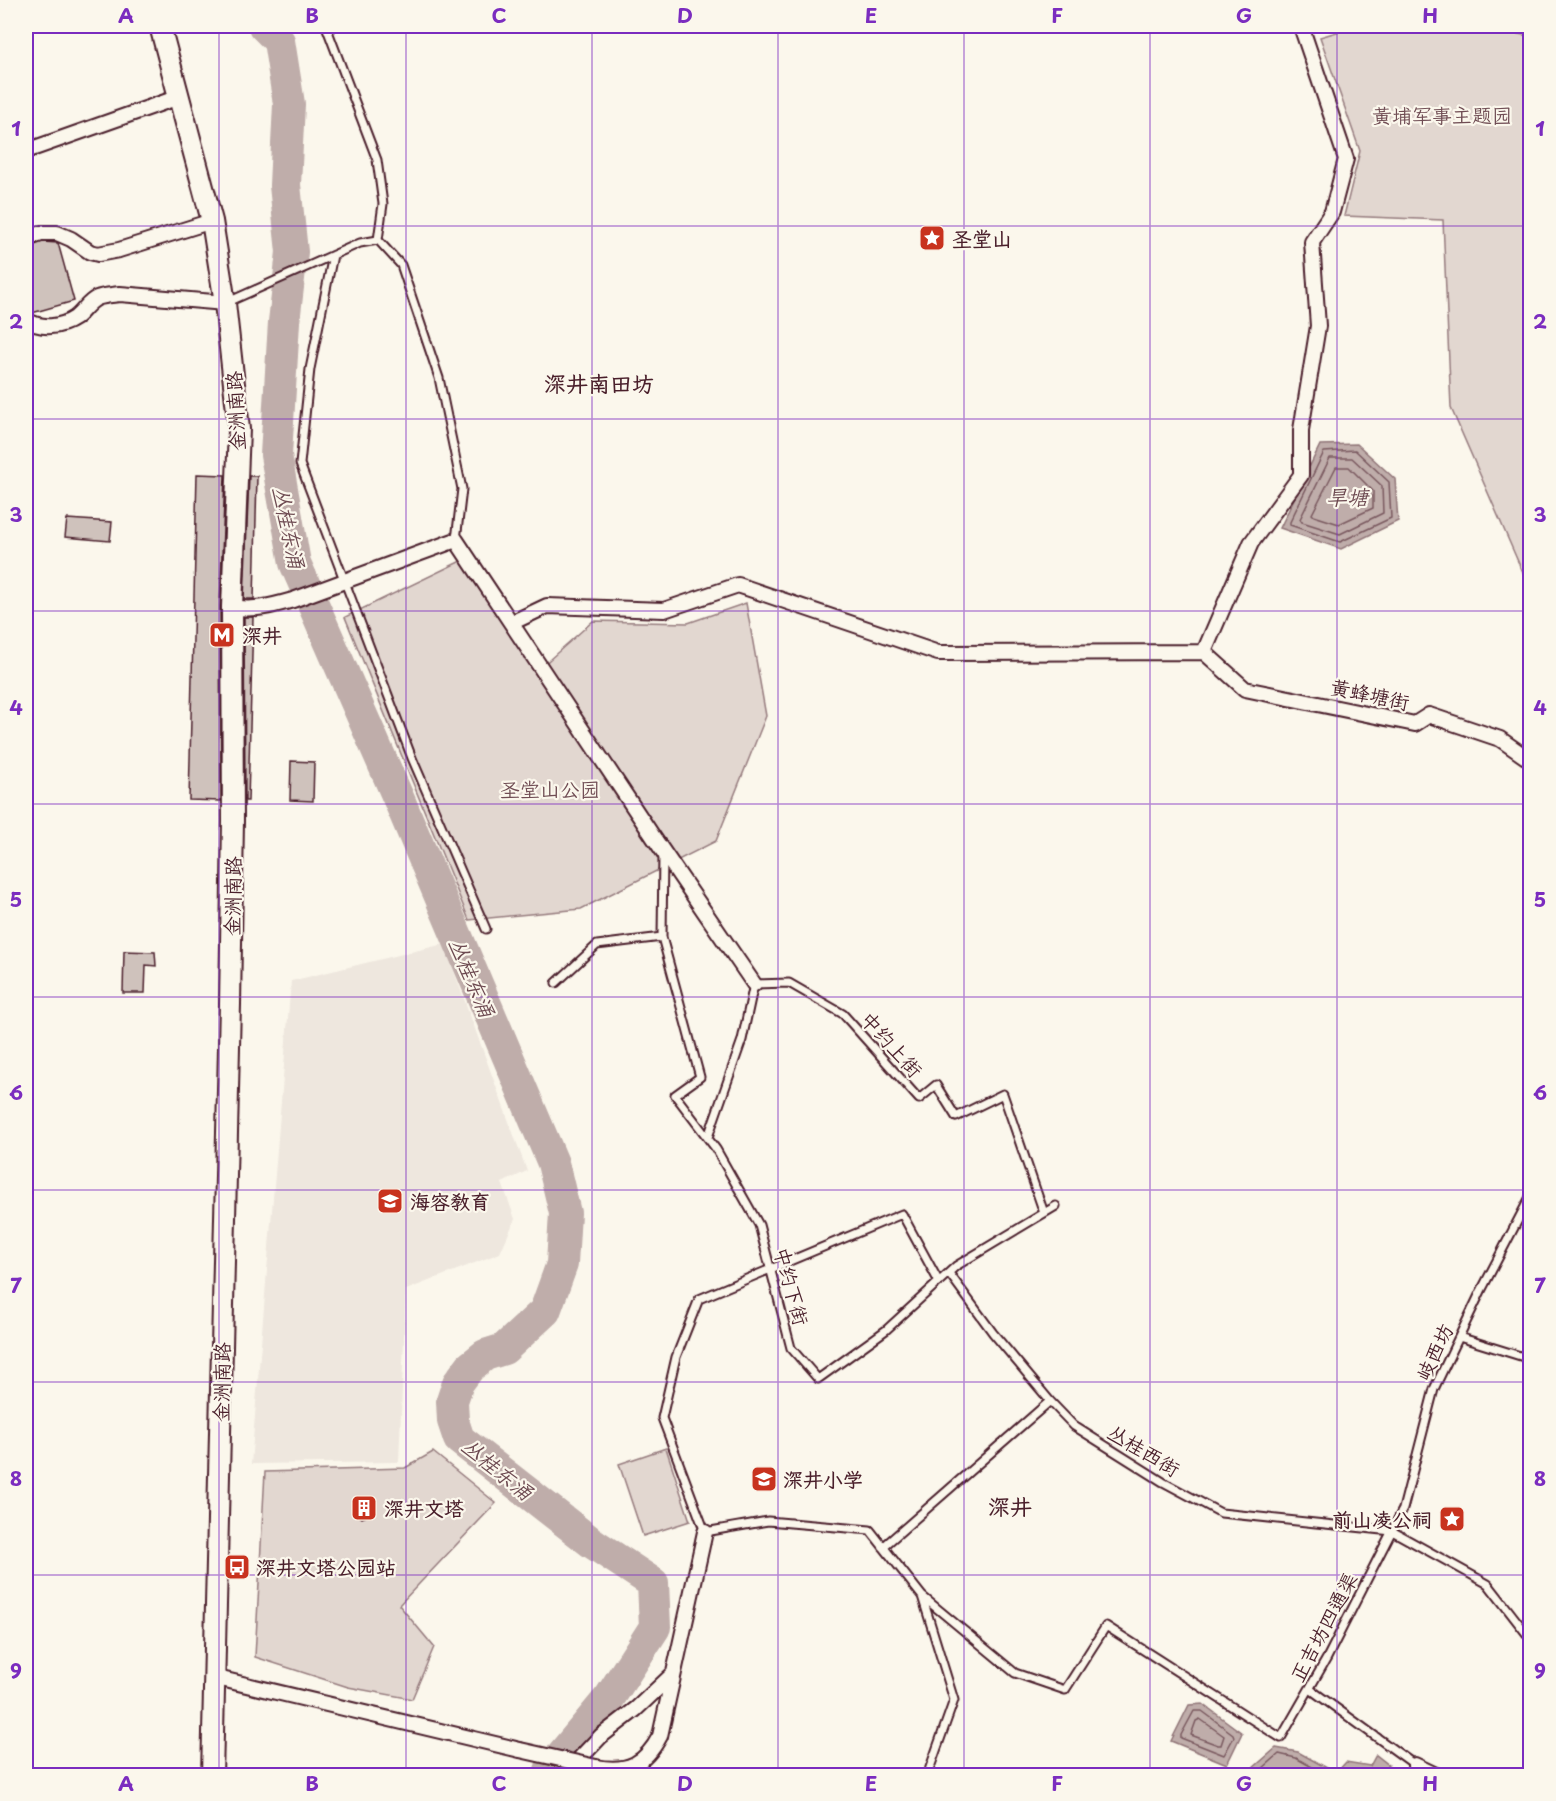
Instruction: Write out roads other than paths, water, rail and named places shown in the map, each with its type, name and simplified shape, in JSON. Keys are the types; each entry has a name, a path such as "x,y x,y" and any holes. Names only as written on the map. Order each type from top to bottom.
{"main road":[{"name":"金洲南路","path":"160,26 212,221 225,303 239,429 232,607 233,821 230,1004 212,1776"}],"street":[{"path":"511,623 547,606 664,610 738,585 938,653 1204,652 1251,543 1301,474 1301,430 1318,326 1312,242 1332,212 1346,159 1301,26"},
{"path":"26,151 179,97"},
{"path":"26,239 41,233 57,233 90,252 98,254 119,250 212,221"},
{"path":"26,320 48,327 63,324 76,317 96,298 114,295 225,303"},
{"path":"232,607 266,608 293,600 456,540 754,984"},
{"name":"黄蜂塘街","path":"1204,652 1245,689 1415,724 1429,715 1500,739 1530,760"},
{"path":"213,1677 596,1767 611,1770 627,1768 641,1761 653,1750 660,1736 705,1533"},
{"path":"563,1776 601,1736 673,1674"},
{"path":"1414,1765 1438,1776"}],"lane":[{"path":"326,26 377,160 383,204 378,240"},
{"path":"225,303 360,243 378,240"},
{"path":"378,240 401,265 439,378 462,489 456,540"},
{"path":"333,255 310,369 300,464 412,758 486,929"},
{"path":"556,983 597,945 663,937 663,851"},
{"name":"中约下街","path":"663,937 700,1077 675,1095 708,1137 759,1225 791,1348 818,1379 886,1330 956,1266 1056,1206"},
{"name":"中约上街","path":"754,984 789,983 843,1014 919,1099 936,1085 956,1117 1003,1094 1044,1213"},
{"path":"708,1137 742,1040 754,984"},
{"name":"岐西坊","path":"1392,1531 1403,1509 1434,1389 1530,1197"},
{"path":"927,1776 954,1700 922,1596 870,1530 768,1521 705,1533 662,1418 676,1357 699,1299 902,1214 939,1282"},
{"name":"丛桂西街","path":"949,1273 993,1333 1074,1426 1163,1482 1221,1513 1392,1531"},
{"path":"1459,1336 1530,1359"},
{"path":"883,1547 1050,1401"},
{"path":"1392,1531 1488,1584 1530,1638"},
{"name":"正吉坊四通渠","path":"922,1596 1015,1673 1065,1690 1106,1626 1281,1738 1327,1658 1392,1531"},
{"path":"1310,1689 1414,1765"}],"water":[{"name":"旱塘","path":"1357,444 1395,479 1398,521 1341,549 1280,528 1320,445"},
{"path":"1203,1704 1242,1733 1227,1764 1171,1741 1189,1705"},
{"path":"1276,1748 1298,1752 1336,1773 1346,1762 1370,1766 1376,1755 1399,1773 1397,1776 1245,1775"}],"waterway":[{"name":"丛桂东涌","path":"264,26 279,41 289,104 285,185 292,252 284,322 276,455 295,563 400,802 553,1163 565,1213 562,1264 545,1311 504,1349 485,1355 470,1367 458,1383 452,1401 453,1421 459,1439 591,1542 653,1583 655,1627 610,1697 551,1768 548,1776"}],"place":[{"name":"圣堂山","path":"932,238"},
{"name":"深井","path":"222,635"},
{"name":"海容教育","path":"390,1201"},
{"name":"深井小学","path":"764,1479"},
{"name":"深井文塔","path":"364,1508"},
{"name":"前山凌公祠","path":"1452,1519"},
{"name":"深井文塔公园站","path":"237,1567"}],"district":[{"name":"深井南田坊","path":"599,382"},
{"name":"深井","path":"1010,1505"}],"park label":[{"name":"黄埔军事主题园","path":"1442,115"},
{"name":"圣堂山公园","path":"550,789"}]}
